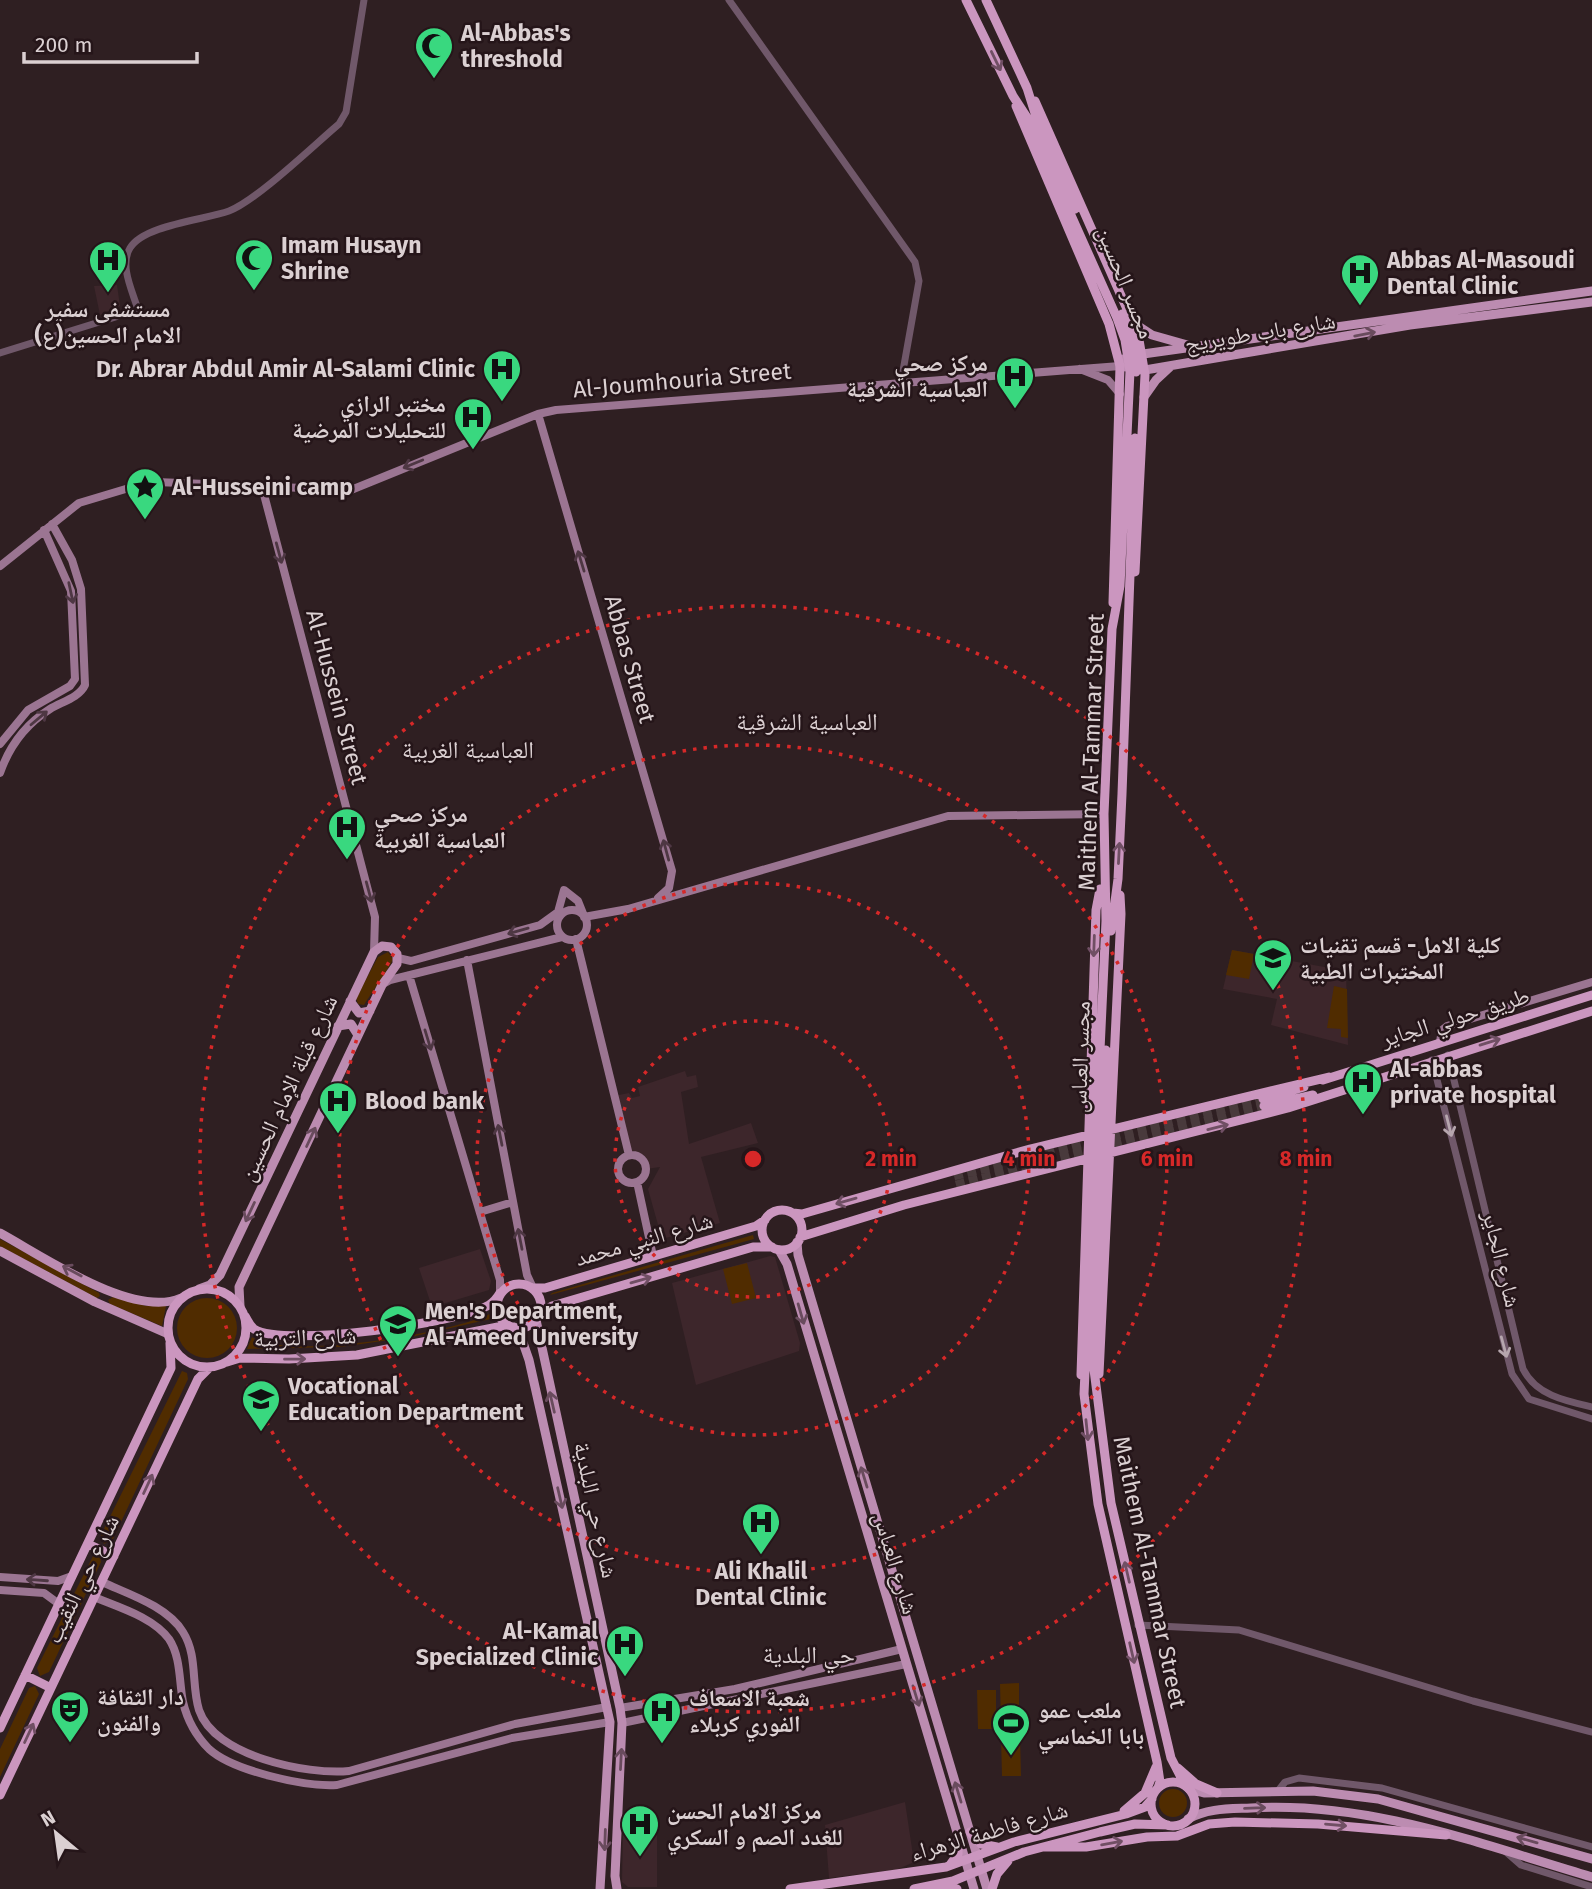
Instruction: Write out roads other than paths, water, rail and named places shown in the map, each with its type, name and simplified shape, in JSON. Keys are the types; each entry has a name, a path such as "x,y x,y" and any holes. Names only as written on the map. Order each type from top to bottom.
{"highway":[{"path":"966,0 1013,96 1035,127"},
{"path":"986,0 1045,120 1132,322 1143,354 1145,370 1135,588 1130,611"},
{"path":"1027,88 1035,127"},
{"path":"1013,96 1021,123 1106,315 1120,366 1114,612"},
{"name":"مجسر الحسين","path":"1035,127 1128,352 1130,407 1124,586"},
{"name":"Maithem Al-Tammar Street","path":"1109,921 1118,879 1130,611 1124,586"},
{"name":"Maithem Al-Tammar Street","path":"1109,921 1103,878 1104,814 1114,612 1124,586"},
{"path":"1084,1394 1080,1362 1088,1111 1096,910 1103,878"},
{"path":"1098,1393 1121,914 1118,879"},
{"name":"مجسر العباس","path":"1090,1362 1109,921"},
{"name":"طريق حولي الجاير","path":"1329,1077 1592,995"},
{"name":"طريق حولي الجاير","path":"1332,1092 1592,1011"},
{"path":"1329,1077 1264,1103 1332,1092"},
{"path":"1329,1077 1063,1141 802,1214 776,1211 765,1220 763,1236 776,1249 890,1208 1288,1108 1332,1092"},
{"path":"1112,1107 1118,1119 1131,1124"},
{"path":"1063,1141 1083,1126 1088,1111"},
{"path":"1109,1172 1114,1159 1128,1149"},
{"path":"1069,1164 1081,1166 1086,1173"},
{"path":"900,1186 955,1180 904,1205"},
{"path":"884,1191 883,1201 890,1208"},
{"path":"870,1195 876,1203 873,1213"},
{"path":"793,1213 801,1226 799,1240"},
{"name":"شارع النبي محمد","path":"533,1288 545,1288 754,1227 765,1220"},
{"name":"شارع النبي محمد","path":"538,1317 552,1306 753,1247 776,1249"},
{"path":"519,1283 533,1288 541,1300 538,1317 524,1327 511,1326 497,1311 500,1293 519,1283"},
{"path":"199,1289 222,1291 240,1306 245,1316 246,1337 236,1356 210,1367 200,1367 182,1359 169,1338 170,1315 181,1298 199,1289"},
{"name":"شارع التربية","path":"245,1316 252,1328 267,1333 330,1336 397,1327 484,1307 500,1293"},
{"name":"شارع التربية","path":"227,1362 240,1358 357,1355 511,1326"},
{"name":"شارع حي النقيب","path":"0,1728 171,1368 169,1338"},
{"name":"Maithem Al-Tammar Street","path":"1090,1362 1098,1393 1111,1503 1138,1625 1171,1758 1187,1787"},
{"name":"Maithem Al-Tammar Street","path":"1090,1362 1084,1394 1098,1504 1157,1762 1160,1782 1158,1788"},
{"name":"شارع حي النقيب","path":"0,1795 198,1379 210,1367"},
{"path":"88,1544 114,1556"},
{"path":"25,1675 51,1688"},
{"path":"1171,1758 1192,1781 1217,1793"},
{"path":"1110,1818 1142,1797 1151,1783 1157,1762"},
{"path":"1171,1782 1187,1787 1195,1804 1188,1819 1179,1825 1168,1825 1157,1818 1152,1799 1158,1788 1171,1782"},
{"name":"شارع فاطمة الزهراء","path":"790,1889 836,1886 946,1867 1002,1846 1145,1807 1152,1799"},
{"path":"1044,1847 1086,1847 1147,1837 1177,1836 1209,1824 1235,1822 1318,1824 1446,1835"},
{"name":"شارع فاطمة الزهراء","path":"914,1889 970,1876 1012,1857 1044,1847 1135,1824 1168,1825"},
{"path":"970,1832 981,1844 1002,1846"},
{"path":"946,1867 958,1854 958,1835"},
{"path":"989,1889 999,1870 1012,1857"},
{"path":"929,1887 957,1889"}],"main road":[{"name":"شارع باب طويريج","path":"1592,291 1467,306 1193,346 1125,358 1120,366 1145,370 1468,317 1592,302"},
{"path":"1486,304 1483,310 1487,315"},
{"path":"1467,306 1470,312 1468,317"},
{"path":"1132,322 1153,335 1193,346"},
{"path":"1144,397 1160,376 1176,364"},
{"name":"Al-Joumhouria Street","path":"52,524 74,507 156,482 351,490 538,414 1120,366"},
{"path":"1077,368 1108,380 1120,394"},
{"name":"Abbas Street","path":"538,414 672,872 669,888 646,904"},
{"name":"Al-Hussein Street","path":"262,487 375,917"},
{"path":"0,566 52,524 72,560 81,589 85,685 79,694 45,713 24,731 0,773"},
{"path":"0,744 28,710 70,686 75,679 71,591 44,530"},
{"path":"562,936 557,926 561,914 573,910 584,917 646,904 948,816 1104,814"},
{"path":"398,958 411,961 540,925 558,912 564,890 579,903 584,917 585,930 576,939"},
{"name":"شارع قبلة الإمام الحسين","path":"199,1289 212,1284 221,1272 374,951 375,917"},
{"path":"383,985 409,975 562,936 576,939"},
{"path":"576,939 629,1155"},
{"path":"240,1306 239,1287 358,1035 398,958 396,951 388,946 374,951"},
{"path":"467,960 528,1278 533,1288"},
{"path":"409,975 501,1283 500,1293"},
{"path":"1440,1042 1442,1030 1447,1026 1592,982"},
{"path":"350,1001 359,1013 370,1011"},
{"path":"338,1026 351,1024 358,1035"},
{"path":"629,1155 641,1158 646,1165 643,1177 637,1182 625,1181 618,1172 620,1161 629,1155"},
{"path":"637,1182 653,1256"},
{"path":"480,1212 513,1202"},
{"path":"0,1233 113,1293 145,1303 181,1298"},
{"name":"شارع العباس","path":"799,1240 798,1255 982,1872"},
{"name":"شارع العباس","path":"776,1249 785,1260 974,1889"},
{"path":"0,1251 169,1338"},
{"path":"95,1301 102,1296 103,1288"},
{"path":"106,1307 107,1298 113,1293"},
{"name":"شارع حي البلدية","path":"538,1317 542,1356 622,1723"},
{"name":"شارع حي البلدية","path":"511,1326 521,1337 529,1360 610,1722"},
{"path":"529,1360 533,1355 542,1356"},
{"path":"0,1577 58,1581 72,1576"},
{"path":"102,1582 156,1609 182,1631 191,1651 200,1712 219,1738 242,1751 300,1769 325,1773 349,1770 502,1727 607,1707"},
{"path":"0,1590 44,1593 59,1604"},
{"path":"94,1597 147,1621 170,1640 188,1718 209,1749 243,1766 287,1779 313,1785 347,1783 512,1738 610,1722 600,1889"},
{"path":"620,1708 735,1689 902,1649"},
{"path":"617,1889 615,1876 622,1723 906,1664"},
{"path":"607,1785 612,1788 619,1785"},
{"path":"1187,1787 1217,1793 1278,1791 1349,1794 1404,1804 1592,1859"},
{"path":"607,1797 614,1794 619,1796"},
{"path":"1188,1819 1216,1810 1318,1808 1382,1816 1592,1877"},
{"path":"982,1872 989,1889"}],"street":[{"path":"0,353 138,310 125,267 127,254 134,242 150,233 239,207 339,124 346,113 364,0"},
{"path":"729,0 915,262 919,281 901,382"},
{"name":"شارع الجاير","path":"1448,1055 1527,1378 1551,1395 1592,1407"},
{"name":"شارع الجاير","path":"1432,1060 1508,1362 1517,1385 1529,1399 1544,1406 1592,1419"},
{"path":"1475,1232 1489,1231"},
{"path":"1138,1625 1239,1630 1473,1701 1592,1732"},
{"path":"1278,1791 1285,1782 1299,1778 1396,1790 1592,1847"},
{"path":"1505,1851 1521,1865 1592,1887"}],"tunnel":[{"path":"954,1176 1263,1099"},
{"path":"956,1185 1264,1106"}],"place":[{"name":"Al-Abbas's threshold","path":"434,80"},
{"name":"Imam Husayn Shrine","path":"254,292"},
{"name":"مستشفى سفير الامام الحسين(ع)","path":"108,294"},
{"name":"Abbas Al-Masoudi Dental Clinic","path":"1360,307"},
{"name":"Dr. Abrar Abdul Amir Al-Salami Clinic","path":"502,403"},
{"name":"مركز صحي العباسية الشرقية","path":"1015,410"},
{"name":"مختبر الرازي للتحليلات المرضية","path":"473,451"},
{"name":"Al-Husseini camp","path":"145,521"},
{"name":"مركز صحي العباسية الغربية","path":"347,861"},
{"name":"كلية الامل- قسم تقنيات المختبرات الطبية","path":"1273,992"},
{"name":"Al-abbas private hospital","path":"1363,1116"},
{"name":"Blood bank","path":"338,1135"},
{"name":"Men's Department, Al-Ameed University","path":"398,1358"},
{"name":"Vocational Education Department","path":"261,1433"},
{"name":"Ali Khalil Dental Clinic","path":"761,1556"},
{"name":"Al-Kamal Specialized Clinic","path":"625,1678"},
{"name":"دار الثقافة والفنون","path":"70,1744"},
{"name":"شعبة الاسعاف الفوري كربلاء","path":"662,1745"},
{"name":"ملعب عمو بابا الخماسي","path":"1011,1757"},
{"name":"مركز الامام الحسن للغدد الصم و السكري","path":"640,1858"}],"district":[{"name":"العباسية الشرقية","path":"807,722"},
{"name":"العباسية الغربية","path":"468,750"},
{"name":"حي البلدية","path":"809,1655"}]}
